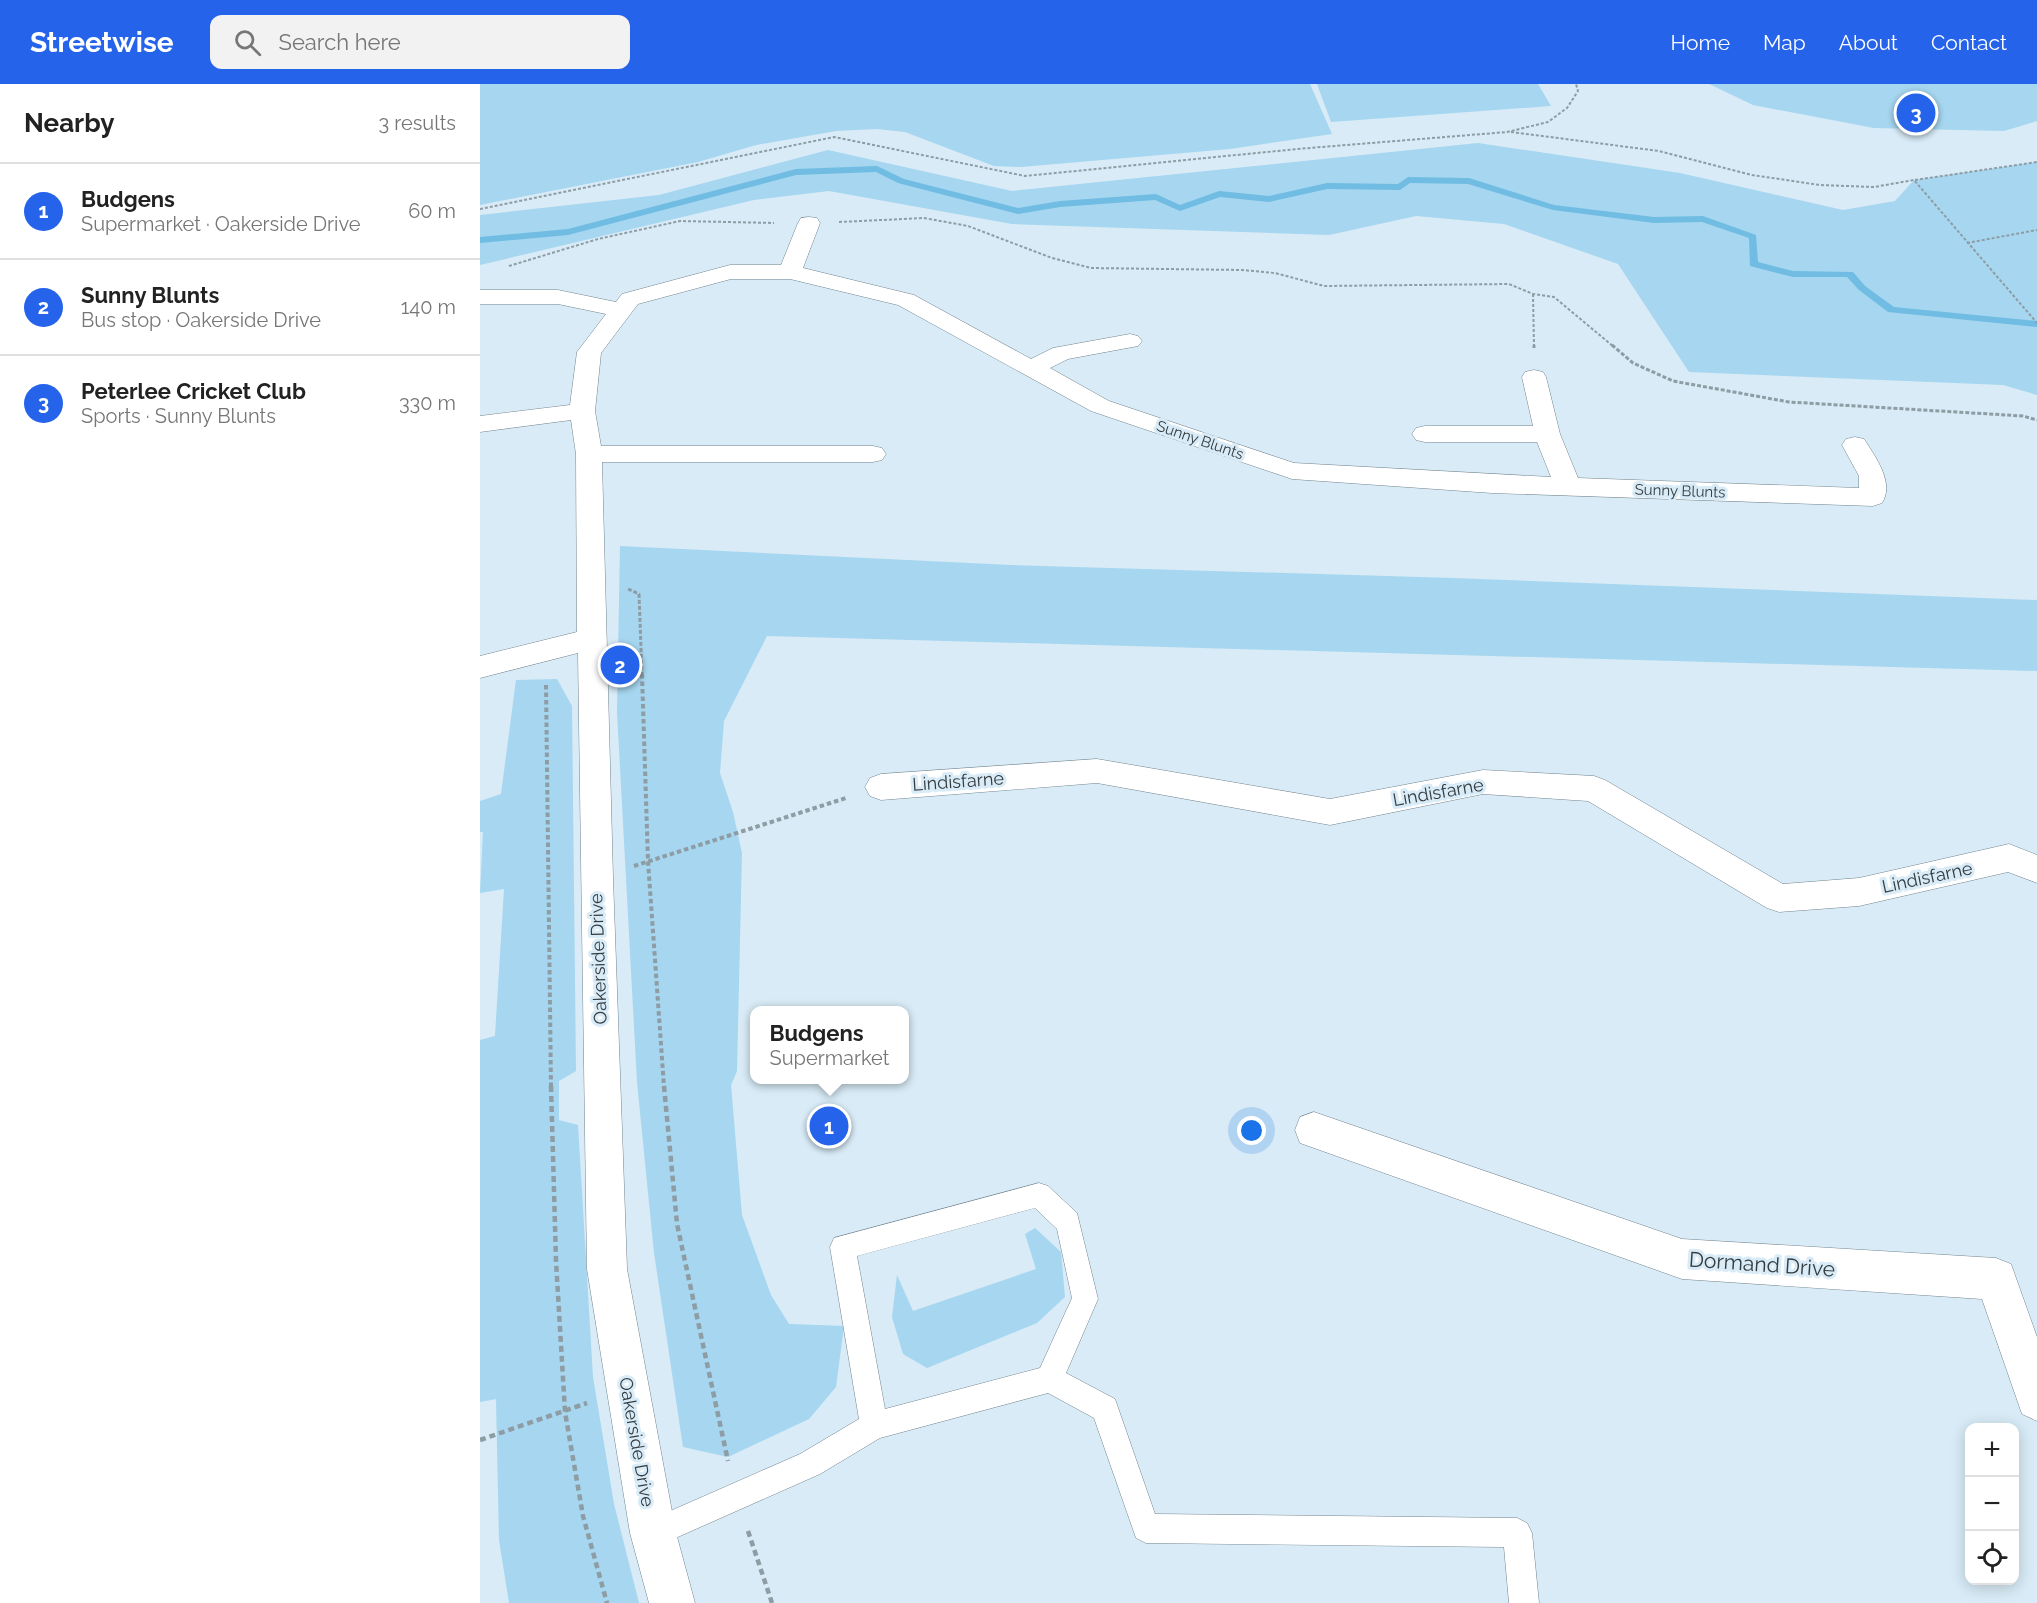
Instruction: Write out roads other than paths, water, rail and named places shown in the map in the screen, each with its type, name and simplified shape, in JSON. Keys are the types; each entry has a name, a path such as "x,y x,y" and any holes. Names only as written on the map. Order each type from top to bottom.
{"street":[{"path":"790,272 809,223"},
{"name":"Sunny Blunts","path":"582,411 589,352 630,299 730,272 790,272 906,300 1100,406 1292,471 1568,487 1873,497 1872,476 1855,444"},
{"path":"480,297 558,297 622,310"},
{"path":"1032,368 1061,353 1130,341"},
{"path":"1534,377 1547,434 1568,487"},
{"path":"480,424 582,411"},
{"name":"Oakerside Drive","path":"582,411 589,454 596,878 607,1269 653,1533 672,1603"},
{"path":"1425,434 1547,434"},
{"path":"589,454 873,453"},
{"path":"480,667 593,639"},
{"name":"Lindisfarne","path":"881,787 1097,771 1330,812 1483,782 1594,789 1779,898 1859,892 2009,858 2037,869"},
{"name":"Dormand Drive","path":"1314,1130 1682,1259 1996,1279 2037,1399"}],"lane":[{"path":"874,1426 843,1247 1040,1195 1068,1222 1085,1299 1048,1379"},
{"path":"653,1533 810,1464 874,1426 1048,1379 1105,1409 1146,1528 1517,1533 1524,1603"}],"waterway":[{"path":"480,240 568,232 796,172 877,169 901,181 1018,211 1060,204 1156,197 1180,208 1219,194 1269,199 1327,186 1400,187 1408,180 1469,181 1553,207 1654,220 1703,219 1753,237 1753,264 1793,274 1850,274 1862,288 1891,310 2037,324"}],"place":[{"name":"Peterlee Cricket Club","path":"1916,113"},
{"name":"Sunny Blunts","path":"620,665"},
{"name":"Budgens","path":"829,1126"}]}
